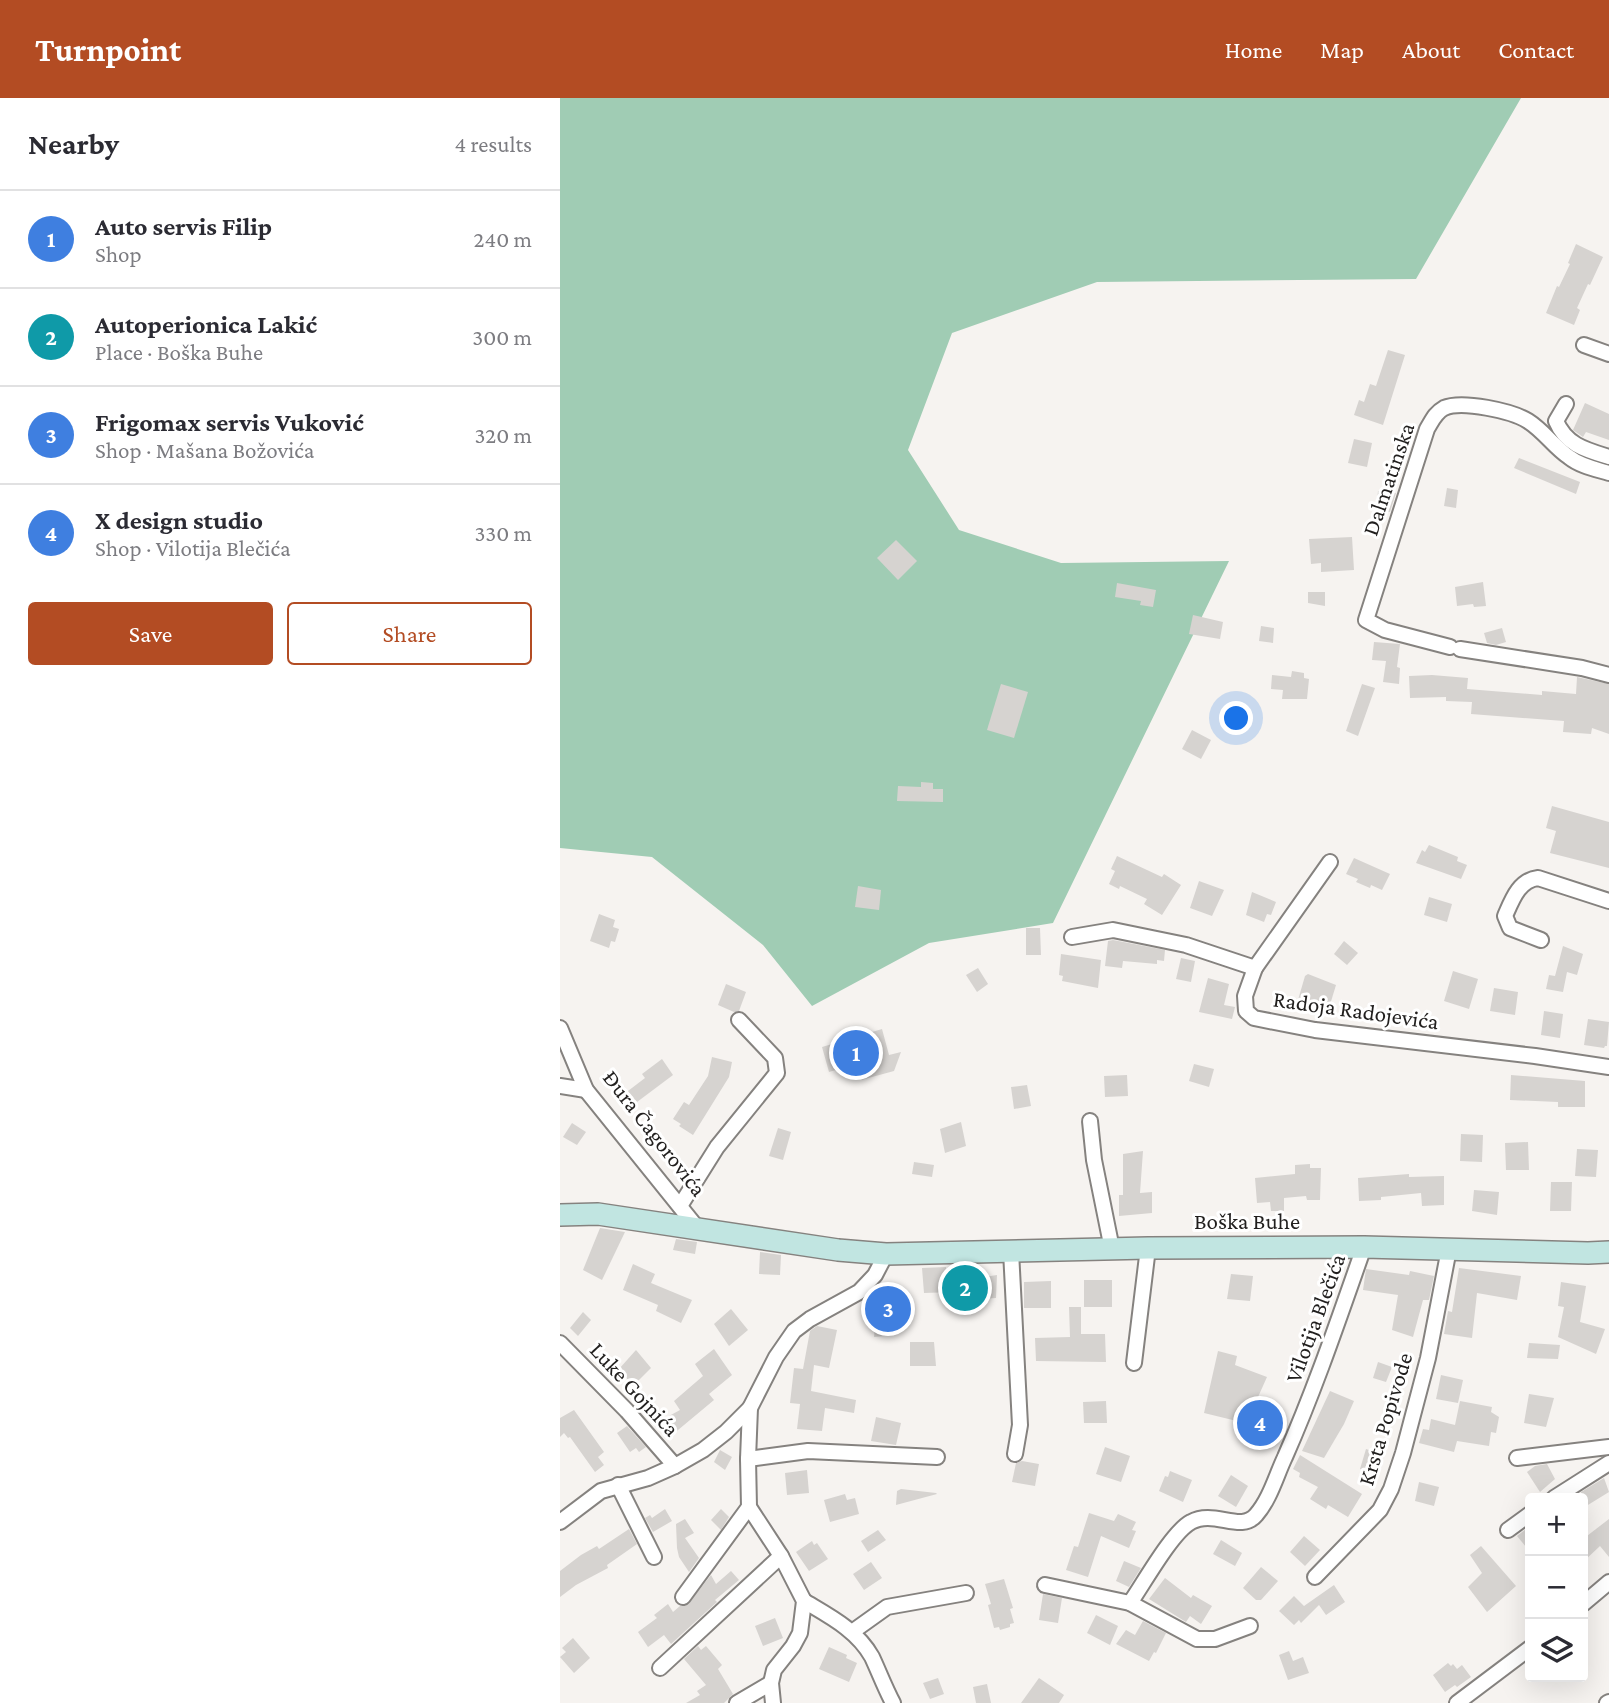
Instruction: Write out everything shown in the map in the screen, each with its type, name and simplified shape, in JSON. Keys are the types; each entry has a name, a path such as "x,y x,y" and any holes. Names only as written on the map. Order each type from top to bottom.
{"street":[{"path":"1584,345 1609,354"},
{"path":"1566,404 1556,421 1561,432 1575,446 1609,457"},
{"name":"Dalmatinska","path":"1609,473 1576,462 1533,424 1507,412 1465,405 1451,405 1441,410 1427,429 1366,620 1385,631 1455,648 1582,668 1609,675"},
{"path":"1255,968 1330,862"},
{"path":"1541,940 1510,928 1505,916 1512,900 1528,880 1538,878 1609,901"},
{"name":"Radoja Radojevića","path":"1072,937 1113,930 1186,945 1255,968 1245,996 1247,1011 1254,1018 1315,1030 1535,1056 1609,1068"},
{"path":"680,1206 717,1147 777,1073 775,1058 739,1020"},
{"name":"Đura Čagorovića","path":"560,1028 586,1090 698,1229"},
{"path":"560,1086 586,1090"},
{"path":"1090,1121 1094,1160 1112,1249"},
{"name":"Đura Čagorovića","path":"560,1215 598,1214 838,1250 886,1254"},
{"name":"Boška Buhe","path":"886,1254 1148,1248 1364,1247 1609,1252"},
{"name":"Vilotija Blečića","path":"1130,1603 1185,1525 1200,1517 1211,1516 1244,1522 1251,1520 1263,1505 1308,1405 1364,1247"},
{"path":"1133,1363 1148,1248"},
{"name":"Krsta Popivode","path":"1315,1577 1380,1510 1391,1489 1428,1358 1450,1249"},
{"path":"1011,1251 1020,1426 1015,1454"},
{"path":"886,1254 875,1275 859,1292 794,1331 776,1357 750,1408 748,1460 749,1507 781,1556 804,1601 852,1632 871,1656 893,1703"},
{"name":"Luke Gojnića","path":"560,1343 676,1466"},
{"name":"Luke Gojnića","path":"560,1522 601,1491 648,1478 703,1450 750,1408"},
{"path":"1517,1458 1609,1447"},
{"path":"748,1460 808,1451 937,1457"},
{"path":"1562,1493 1609,1463"},
{"path":"618,1485 654,1556"},
{"path":"683,1597 749,1507"},
{"path":"1508,1530 1525,1518"},
{"path":"660,1668 781,1556"},
{"path":"1588,1600 1609,1582"},
{"path":"1045,1585 1130,1603 1197,1639 1215,1639 1250,1626"},
{"path":"852,1632 887,1607 966,1593"},
{"path":"773,1703 771,1683 775,1670 800,1633 804,1601"},
{"path":"1457,1703 1525,1652"},
{"path":"737,1703 771,1683"}],"green space":[{"path":"560,98 1521,98 1416,279 1097,282 952,333 908,450 959,530 1061,563 1229,561 1053,923 929,943 812,1006 763,945 652,857 560,848"}],"building":[{"path":"1576,244 1603,257 1577,308 1580,310 1574,325 1546,313 1570,264 1568,263"},
{"path":"1388,350 1405,355 1383,425 1354,415 1359,400 1364,402 1370,384 1376,386"},
{"path":"1585,403 1609,414 1609,440 1586,432 1583,437 1573,430"},
{"path":"1354,439 1372,443 1367,467 1348,463"},
{"path":"1519,458 1580,482 1576,494 1514,468"},
{"path":"1447,488 1458,490 1456,508 1444,506"},
{"path":"1378,491 1396,493 1390,512 1376,510"},
{"path":"1352,537 1354,570 1321,572 1321,563 1311,564 1309,539"},
{"path":"896,540 917,561 898,580 877,558"},
{"path":"1483,582 1486,606 1457,606 1455,587"},
{"path":"1117,583 1156,590 1153,607 1140,605 1141,601 1115,597"},
{"path":"1308,592 1325,592 1325,606 1308,603"},
{"path":"1193,615 1223,622 1220,639 1189,634"},
{"path":"1261,626 1274,628 1273,643 1259,641"},
{"path":"1502,628 1506,642 1496,645 1487,643 1484,633"},
{"path":"1374,642 1400,644 1397,667 1400,668 1399,684 1383,682 1386,661 1372,660"},
{"path":"1292,671 1304,673 1304,678 1309,679 1307,699 1282,699 1283,690 1271,689 1272,675 1291,677"},
{"path":"1409,676 1468,678 1467,689 1542,695 1542,691 1576,694 1577,677 1609,684 1609,734 1592,728 1591,734 1563,732 1564,721 1471,714 1472,702 1446,701 1446,697 1410,698"},
{"path":"1001,684 1028,692 1014,738 987,730"},
{"path":"1362,684 1375,688 1358,736 1346,731"},
{"path":"1192,730 1211,740 1201,759 1182,749"},
{"path":"921,782 933,783 933,789 943,789 943,802 897,801 898,786 921,787"},
{"path":"1552,806 1609,822 1609,868 1550,853 1556,831 1546,828"},
{"path":"1429,845 1458,857 1457,861 1467,865 1461,879 1416,863 1422,850 1425,852"},
{"path":"1117,856 1162,877 1164,874 1181,885 1162,915 1144,904 1147,899 1120,886 1119,889 1109,884 1115,871 1111,869"},
{"path":"1354,858 1390,874 1382,890 1356,882 1358,879 1346,874"},
{"path":"1199,881 1224,890 1212,916 1190,908"},
{"path":"858,886 881,890 879,910 855,907"},
{"path":"1252,892 1276,902 1271,915 1267,914 1264,922 1246,915"},
{"path":"1429,897 1452,904 1447,922 1424,915"},
{"path":"599,914 615,920 613,927 619,929 615,942 611,941 609,948 590,941"},
{"path":"1026,928 1040,928 1041,955 1026,955"},
{"path":"1108,941 1165,950 1164,961 1157,960 1157,964 1123,961 1122,968 1105,966"},
{"path":"1344,941 1358,953 1347,965 1334,954"},
{"path":"1563,946 1583,954 1577,975 1567,972 1563,992 1546,989 1549,975 1555,976"},
{"path":"1061,954 1101,960 1098,988 1062,981 1063,976 1059,975"},
{"path":"1181,958 1195,961 1191,982 1176,979"},
{"path":"978,968 988,984 977,992 966,975"},
{"path":"1453,971 1478,979 1469,1009 1444,1001"},
{"path":"1308,974 1336,985 1329,1008 1298,1000"},
{"path":"1208,978 1229,984 1224,1005 1235,1007 1232,1019 1199,1012"},
{"path":"726,984 746,992 739,1011 734,1012 718,1005"},
{"path":"1494,988 1518,992 1515,1015 1490,1011"},
{"path":"1544,1011 1563,1014 1560,1038 1541,1035"},
{"path":"1588,1019 1609,1022 1607,1046 1604,1048 1584,1045"},
{"path":"882,1029 889,1055 901,1052 894,1071 861,1080 859,1071 851,1074 849,1066 829,1072 822,1047"},
{"path":"712,1057 732,1062 729,1077 693,1135 673,1119 684,1102 689,1105 708,1076"},
{"path":"662,1059 673,1075 637,1102 628,1091 645,1078 642,1074"},
{"path":"1194,1064 1214,1069 1209,1087 1189,1081"},
{"path":"1127,1075 1128,1096 1105,1097 1104,1076"},
{"path":"1511,1075 1585,1081 1585,1107 1558,1107 1558,1102 1510,1100"},
{"path":"1027,1085 1031,1106 1014,1109 1011,1087"},
{"path":"961,1122 966,1146 945,1153 940,1129"},
{"path":"572,1123 586,1132 577,1145 563,1137"},
{"path":"778,1128 791,1132 783,1160 769,1156"},
{"path":"1461,1134 1483,1135 1482,1162 1460,1161"},
{"path":"1528,1142 1529,1170 1506,1170 1505,1143"},
{"path":"1577,1149 1598,1150 1596,1177 1575,1176"},
{"path":"1143,1151 1140,1193 1152,1192 1152,1213 1119,1216 1119,1195 1123,1195 1123,1154"},
{"path":"914,1162 934,1165 932,1177 912,1174"},
{"path":"1310,1164 1310,1168 1321,1168 1320,1200 1307,1200 1306,1196 1284,1198 1284,1211 1271,1211 1270,1202 1257,1203 1255,1178 1295,1174 1295,1165"},
{"path":"1409,1174 1409,1177 1444,1176 1444,1205 1422,1206 1421,1193 1359,1201 1358,1178"},
{"path":"1551,1182 1572,1182 1571,1211 1550,1211"},
{"path":"1474,1190 1499,1192 1497,1215 1472,1211"},
{"path":"600,1228 625,1232 602,1280 583,1270"},
{"path":"676,1239 697,1242 695,1254 673,1250"},
{"path":"760,1252 781,1255 780,1275 759,1274"},
{"path":"633,1264 655,1274 651,1283 692,1300 681,1323 656,1311 658,1305 623,1290"},
{"path":"946,1267 947,1272 952,1272 954,1292 924,1293 922,1268"},
{"path":"1459,1268 1521,1276 1517,1300 1477,1293 1472,1338 1444,1334 1448,1311 1452,1312"},
{"path":"1366,1269 1409,1275 1410,1271 1434,1276 1429,1300 1423,1300 1413,1337 1392,1330 1398,1295 1363,1290"},
{"path":"1231,1274 1253,1276 1250,1301 1227,1299"},
{"path":"997,1275 996,1298 960,1296 959,1281"},
{"path":"1084,1280 1112,1280 1112,1307 1084,1307"},
{"path":"1051,1281 1051,1308 1024,1308 1024,1282"},
{"path":"1561,1282 1586,1286 1580,1322 1605,1329 1596,1354 1558,1337 1564,1307 1558,1306"},
{"path":"878,1295 889,1296 888,1302 902,1302 901,1317 887,1317 885,1336 874,1337 874,1301 878,1301"},
{"path":"1069,1307 1081,1307 1081,1334 1105,1334 1106,1362 1036,1361 1035,1338 1070,1337"},
{"path":"731,1309 748,1330 729,1346 714,1324"},
{"path":"583,1312 591,1320 578,1336 570,1328"},
{"path":"817,1326 837,1330 829,1368 814,1365 811,1391 856,1400 854,1413 825,1408 822,1431 797,1429 800,1404 790,1403 794,1368 803,1369 810,1331"},
{"path":"910,1342 934,1342 936,1366 910,1366"},
{"path":"1529,1343 1560,1345 1558,1359 1527,1358"},
{"path":"714,1349 732,1375 709,1394 714,1400 672,1435 666,1436 658,1422 680,1410 674,1401 703,1376 695,1364"},
{"path":"636,1350 651,1368 633,1386 619,1369"},
{"path":"1218,1351 1237,1356 1235,1365 1267,1377 1254,1406 1279,1416 1269,1438 1244,1427 1245,1423 1204,1413"},
{"path":"1378,1362 1392,1367 1386,1382 1373,1378"},
{"path":"1441,1375 1463,1380 1458,1403 1436,1399"},
{"path":"1330,1391 1354,1401 1324,1458 1302,1451"},
{"path":"1529,1394 1554,1398 1546,1427 1524,1423"},
{"path":"1106,1401 1107,1423 1084,1423 1083,1402"},
{"path":"1460,1401 1492,1407 1491,1412 1499,1417 1496,1433 1491,1432 1489,1446 1457,1441 1454,1452 1419,1443 1423,1429 1429,1430 1431,1419 1455,1425"},
{"path":"574,1410 604,1452 598,1457 604,1465 595,1472 570,1437 564,1433 560,1437 560,1418"},
{"path":"876,1417 901,1423 896,1445 871,1441"},
{"path":"627,1426 646,1447 639,1452 636,1448 630,1452 617,1433"},
{"path":"1105,1447 1130,1456 1121,1482 1096,1474"},
{"path":"1366,1449 1384,1455 1378,1475 1360,1469"},
{"path":"720,1450 732,1457 725,1470 714,1462"},
{"path":"1300,1455 1362,1494 1348,1517 1328,1505 1326,1509 1310,1499 1318,1487 1299,1477 1300,1473 1293,1469"},
{"path":"1022,1461 1039,1464 1035,1486 1012,1482 1016,1463"},
{"path":"1547,1464 1555,1479 1540,1492 1527,1472 1535,1466"},
{"path":"807,1470 809,1493 787,1495 785,1473"},
{"path":"1170,1471 1192,1480 1183,1502 1159,1491"},
{"path":"1231,1475 1248,1486 1236,1507 1218,1496"},
{"path":"1604,1478 1609,1492 1588,1505 1588,1493 1581,1492"},
{"path":"1419,1482 1439,1487 1434,1506 1415,1501"},
{"path":"901,1489 937,1494 896,1505 897,1491"},
{"path":"845,1494 847,1500 855,1498 859,1514 830,1522 824,1500"},
{"path":"665,1509 672,1521 653,1532 645,1518 650,1515 652,1518"},
{"path":"721,1509 729,1517 721,1530 711,1520"},
{"path":"1089,1513 1114,1521 1118,1514 1136,1522 1132,1530 1136,1531 1129,1548 1101,1536 1088,1577 1066,1570 1074,1546 1078,1547"},
{"path":"685,1519 694,1533 685,1538 699,1558 689,1572 679,1557 677,1548 676,1524"},
{"path":"1609,1519 1609,1557 1600,1546 1588,1557 1588,1535"},
{"path":"629,1529 637,1544 607,1565 608,1568 560,1597 560,1571 581,1555 597,1546 599,1549"},
{"path":"878,1530 886,1540 868,1552 861,1541"},
{"path":"1525,1530 1525,1546 1517,1536"},
{"path":"1304,1536 1320,1550 1305,1566 1290,1552"},
{"path":"1221,1540 1242,1553 1235,1566 1213,1554"},
{"path":"812,1541 814,1545 817,1543 828,1559 809,1571 796,1552"},
{"path":"1481,1546 1516,1586 1487,1612 1468,1587 1482,1573 1470,1555"},
{"path":"1124,1561 1141,1568 1129,1587 1116,1581"},
{"path":"871,1562 882,1578 864,1590 853,1574"},
{"path":"1261,1567 1278,1581 1261,1600 1256,1600 1243,1588"},
{"path":"731,1571 739,1580 715,1600 717,1602 671,1644 664,1635 648,1647 638,1632 657,1618 654,1615 668,1604 673,1612 680,1606 687,1605 711,1575 716,1584"},
{"path":"1165,1578 1191,1598 1193,1595 1212,1606 1201,1624 1190,1616 1186,1622 1149,1599"},
{"path":"1004,1579 1013,1608 1010,1609 1014,1623 1000,1630 999,1627 994,1628 985,1584"},
{"path":"1334,1585 1345,1602 1326,1615 1319,1605 1301,1623 1299,1620 1294,1625 1279,1611 1294,1596 1304,1606"},
{"path":"1043,1594 1062,1598 1058,1623 1039,1620"},
{"path":"1096,1615 1118,1626 1110,1645 1087,1633"},
{"path":"775,1618 783,1638 763,1646 755,1626"},
{"path":"1143,1621 1166,1633 1149,1661 1116,1644 1126,1630 1135,1635"},
{"path":"573,1638 590,1658 574,1673 560,1657 566,1652 562,1648"},
{"path":"698,1646 701,1650 706,1646 722,1665 718,1669 733,1694 724,1703 686,1703 700,1695 697,1691 706,1685 684,1659"},
{"path":"829,1647 857,1663 849,1682 819,1669"},
{"path":"1289,1651 1293,1661 1303,1657 1309,1673 1288,1680 1279,1655"},
{"path":"1448,1663 1457,1669 1462,1665 1471,1677 1445,1692 1433,1675"},
{"path":"938,1678 944,1694 930,1699 923,1683"},
{"path":"1039,1678 1064,1695 1059,1703 1021,1703"},
{"path":"987,1684 991,1703 976,1703 973,1687"}],"place":[{"name":"Auto servis Filip","path":"856,1053"},
{"name":"Autoperionica Lakić","path":"965,1288"},
{"name":"Frigomax servis Vuković","path":"888,1309"},
{"name":"X design studio","path":"1260,1423"}]}
